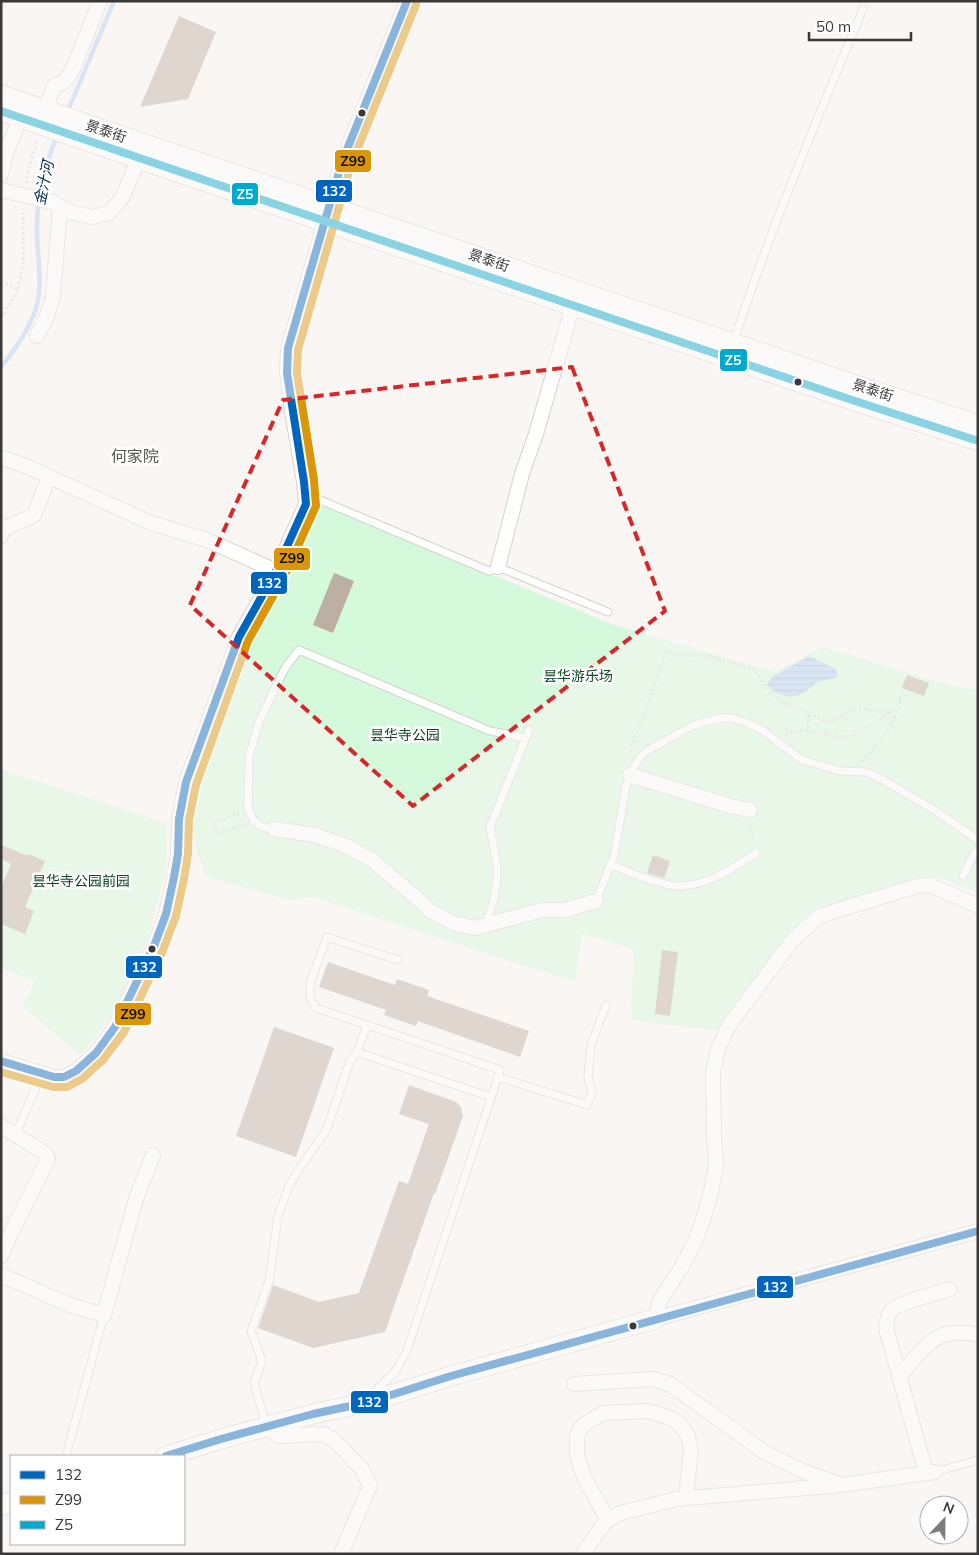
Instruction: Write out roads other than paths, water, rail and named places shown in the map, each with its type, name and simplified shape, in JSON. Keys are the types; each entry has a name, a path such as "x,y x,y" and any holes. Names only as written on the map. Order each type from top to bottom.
{"street":[{"path":"48,116 54,86 64,82 72,72 100,1"},
{"path":"1,1061 54,1077 64,1077 76,1071 96,1054 115,1027 154,946 166,914 174,877 186,782 239,637 276,571 306,504 287,373 288,348 342,162 407,1"},
{"name":"景泰街","path":"1,95 85,132 139,159 327,214 573,305 978,425"},
{"path":"1,145 12,114"},
{"path":"1,174 8,147 12,114"},
{"name":"景泰街","path":"12,114 48,116"},
{"name":"景泰街","path":"85,132 731,351 978,441"},
{"path":"1,190 32,197 72,213 93,217 109,212 122,198 139,159"},
{"path":"37,336 47,316 53,296 56,205"},
{"path":"498,566 522,474 536,434 573,305"},
{"path":"1,457 151,523 207,540 276,571"},
{"path":"1,536 3,529 34,515 49,477"},
{"path":"630,776 730,806 750,810"},
{"path":"274,829 315,835 344,845 372,860 430,911 453,923 475,928 542,910 565,910 596,901"},
{"path":"655,1319 660,1300 693,1246 711,1192 716,1166 714,1071 719,1046 730,1024 741,1008 792,941 819,916 917,886 930,885 978,906"},
{"path":"1,1126 46,1154 48,1158 1,1256"},
{"path":"1,1275 70,1305 104,1315 136,1199 153,1155"},
{"path":"169,1455 313,1414 369,1402 451,1376 978,1231"},
{"path":"583,1554 608,1520 622,1513 677,1499 841,1485 930,1472 886,1328 890,1310 898,1305 950,1289"},
{"path":"900,1377 914,1357 930,1343 948,1333 978,1334"},
{"path":"574,1384 653,1379 670,1384 764,1452 803,1471 841,1485"},
{"path":"608,1520 584,1477 577,1456 577,1435 581,1428 603,1413 648,1411 668,1417 679,1423 688,1436 691,1450 686,1498"},
{"path":"267,1427 278,1436 324,1434 335,1441 362,1469 370,1486 341,1554"}],"lane":[{"path":"731,351 758,266 863,9"},
{"path":"306,494 489,571 498,566 608,612"},
{"path":"274,829 262,827 254,821 248,809 249,757 259,722 284,668 299,650 490,731 525,739"},
{"path":"596,901 599,889 614,856 626,787 632,770 641,756 694,725 720,718 732,718 762,730 802,760 840,771 866,772 878,776 936,810 978,840"},
{"path":"486,925 494,899 497,879 490,827 529,730"},
{"path":"964,876 971,859 978,850"},
{"path":"611,865 662,883 681,886 705,881 736,868 756,853"},
{"path":"369,1402 374,1392 394,1373 406,1353 500,1070 316,1008 310,998 310,983 326,936 398,960"},
{"path":"498,1077 587,1105 592,1092 588,1077 591,1045 606,1005"},
{"path":"267,1427 254,1383 262,1361 251,1331 269,1281 278,1216 288,1186 326,1131 350,1061 357,1052 367,1025"},
{"path":"357,1052 491,1097"},
{"path":"15,1136 42,1074"},
{"path":"66,1455 104,1315"},
{"path":"930,1472 978,1460"}],"water":[{"path":"809,656 836,669 838,677 818,682 804,693 793,697 783,696 767,685 772,677"}],"waterway":[{"name":"金汁河","path":"67,113 114,1"},
{"name":"金汁河","path":"1,367 30,324 36,308 39,288 38,202 45,168 57,136"}],"district":[{"name":"何家院","path":"135,456"}],"park label":[{"name":"昙华游乐场","path":"578,676"},
{"name":"昙华寺公园","path":"405,735"},
{"name":"昙华寺公园前园","path":"81,881"}]}
